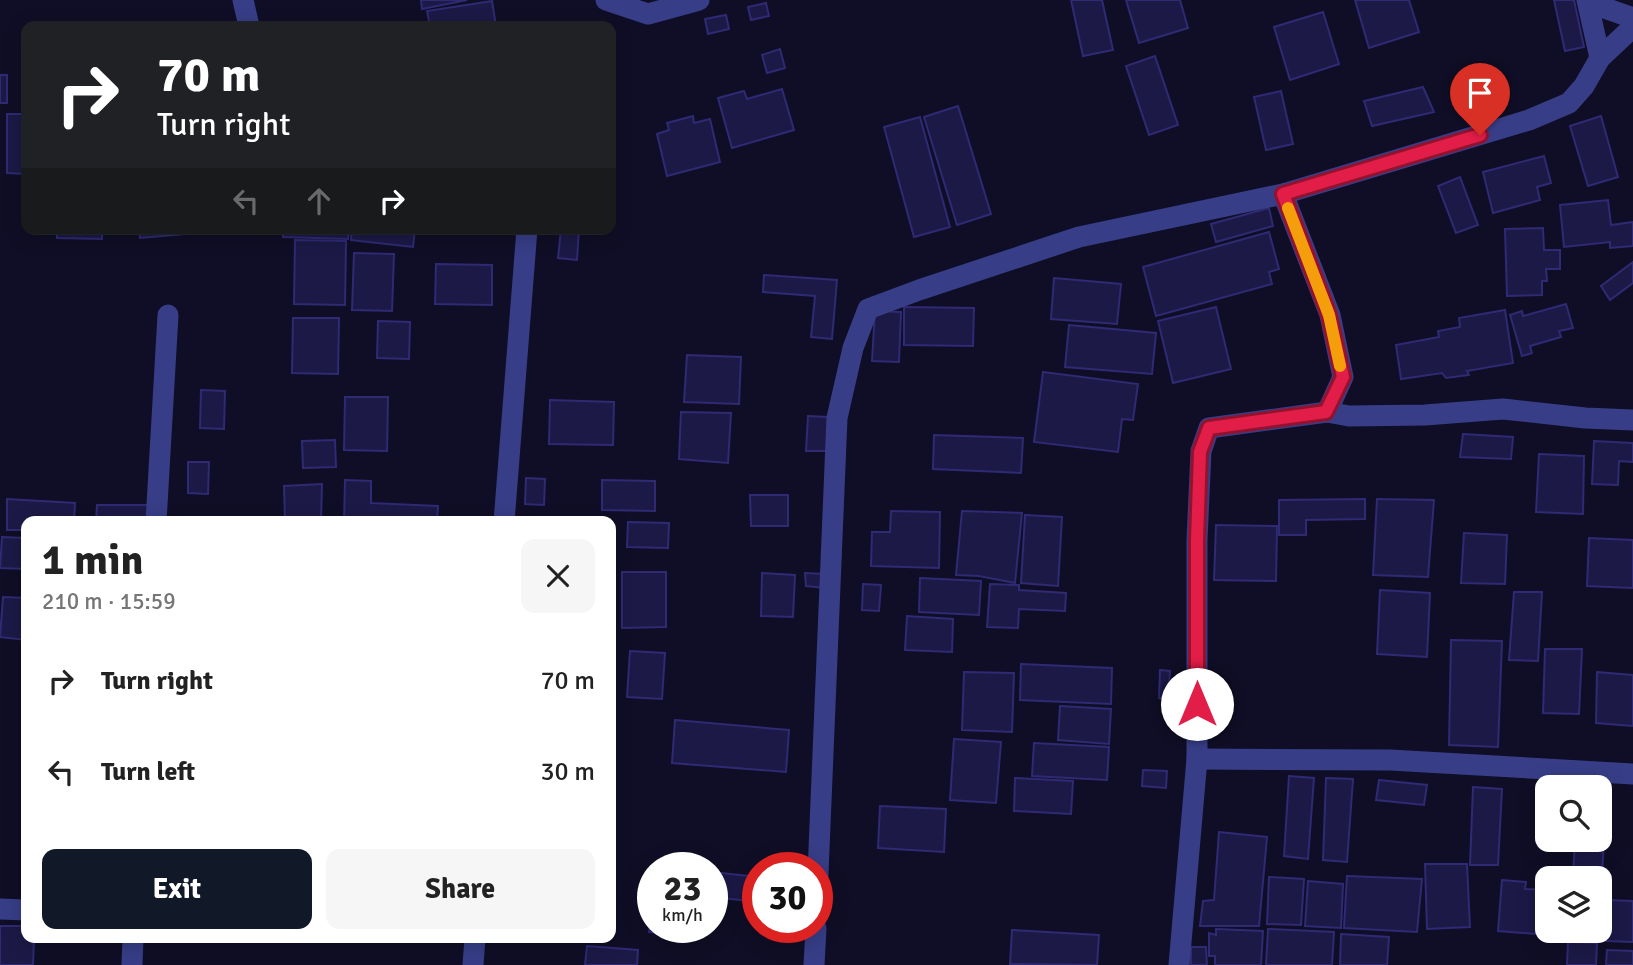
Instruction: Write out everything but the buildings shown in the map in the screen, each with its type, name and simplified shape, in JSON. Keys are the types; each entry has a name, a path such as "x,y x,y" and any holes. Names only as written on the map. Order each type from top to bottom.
{"street":[{"path":"243,0 248,21"},
{"path":"606,0 648,14 699,0"},
{"path":"1588,1 1633,18"},
{"path":"1588,1 1600,58"},
{"path":"819,852 837,418 853,348 868,309 919,289 1079,237 1283,194 1549,112 1569,103 1584,86 1600,58 1633,27"},
{"path":"1283,194 1329,315 1343,377 1326,412"},
{"path":"504,516 527,235"},
{"path":"156,516 168,315"},
{"path":"1179,965 1197,759 1197,540 1200,452 1209,428 1326,412 1349,416 1425,415 1503,409 1633,420"},
{"path":"1197,759 1390,760 1633,774"},
{"path":"0,909 21,910"},
{"path":"132,965 133,943"},
{"path":"473,965 475,943"},
{"path":"814,965 815,943"}],"slow traffic":[{"path":"1288,208 1329,315 1340,366"}],"route":[{"path":"1197,704 1200,452 1209,428 1326,412 1343,377 1329,315 1283,194 1480,135"}]}
